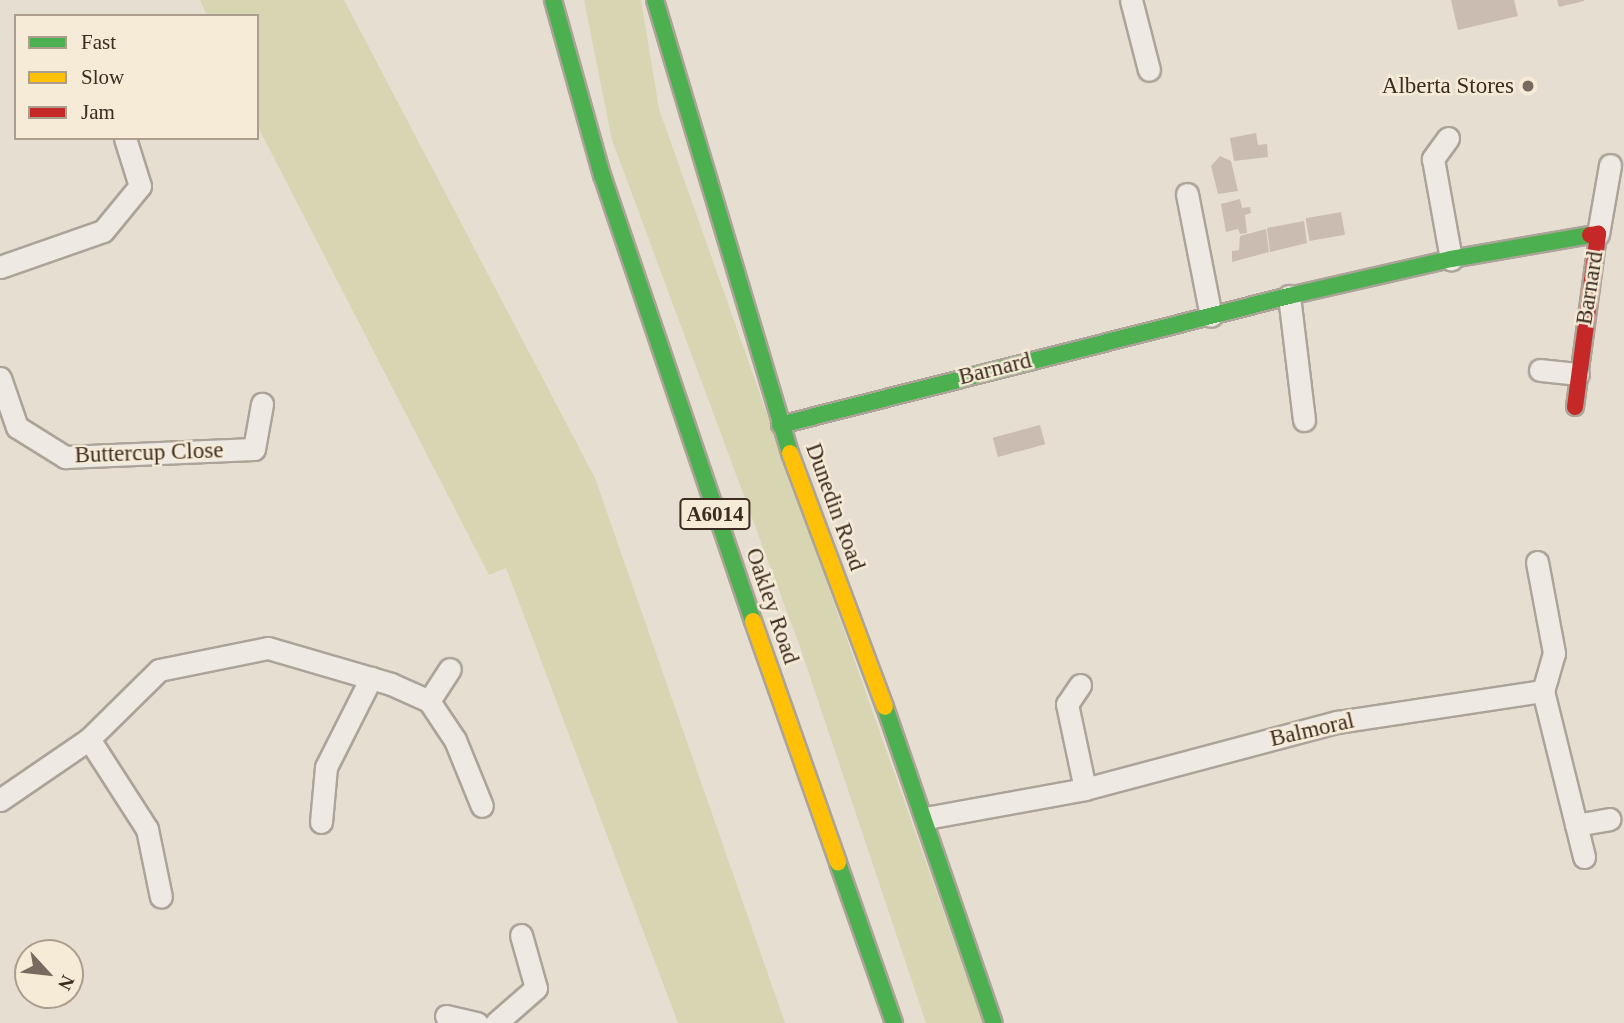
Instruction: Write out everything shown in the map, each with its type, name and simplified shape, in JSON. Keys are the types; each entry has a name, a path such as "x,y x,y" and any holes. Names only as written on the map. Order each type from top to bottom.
{"street":[{"name":"Oakley Road","path":"553,0 601,175 667,377 894,1023"},
{"path":"1131,0 1149,70"},
{"name":"Dunedin Road","path":"659,1 780,425 926,818 994,1023"},
{"path":"1448,138 1433,159 1451,259"},
{"path":"0,267 103,231 140,186 126,140"},
{"path":"1598,234 1610,165"},
{"path":"1187,194 1210,316"},
{"name":"Barnard","path":"780,425 1289,296 1451,259 1598,234 1575,407"},
{"path":"1289,296 1304,421"},
{"path":"1540,370 1578,374"},
{"name":"Buttercup Close","path":"0,378 17,427 65,457 254,449 262,404"},
{"path":"1537,562 1554,653 1543,691 1584,857"},
{"path":"4,788 89,738 159,670 268,648 371,678 429,701 455,740 482,806"},
{"path":"429,701 450,669"},
{"path":"321,822 326,766 371,678"},
{"path":"1080,685 1067,704 1086,789"},
{"name":"Balmoral","path":"926,818 1086,789 1337,722 1543,691"},
{"path":"89,738 147,829 161,897"},
{"path":"1576,825 1609,819"},
{"path":"496,1023 536,988 521,935"},
{"path":"446,1016 477,1023"}],"shaded area":[{"path":"200,0 344,0 595,478 785,1023 678,1023 506,568 489,575 259,129 259,14 206,14"},
{"path":"584,0 641,0 659,109 983,1023 926,1023 800,647 612,140"}],"building":[{"path":"1451,0 1514,0 1518,16 1458,30"},
{"path":"1557,0 1584,0 1584,1 1559,7"},
{"path":"1256,133 1258,145 1267,144 1268,157 1234,161 1230,138"},
{"path":"1220,156 1231,161 1238,191 1218,194 1211,166"},
{"path":"1240,199 1242,208 1250,207 1251,213 1245,215 1247,233 1240,234 1238,229 1226,232 1221,204"},
{"path":"1341,212 1345,235 1310,241 1306,218"},
{"path":"1304,221 1307,243 1270,252 1267,228"},
{"path":"1266,229 1269,252 1232,262 1232,251 1239,250 1240,236"},
{"path":"1040,425 1045,444 998,457 993,438"}],"traffic: fast":[{"path":"553,0 602,175 753,621"},
{"path":"655,0 790,453"},
{"path":"780,425 1289,296 1451,259 1590,235"},
{"path":"885,707 994,1023"},
{"path":"838,863 894,1023"}],"traffic: slow":[{"path":"790,453 885,707"},
{"path":"753,621 838,863"}],"traffic: jam":[{"path":"1575,407 1598,234 1590,235"}],"place":[{"name":"Alberta Stores","path":"1528,86"}]}
